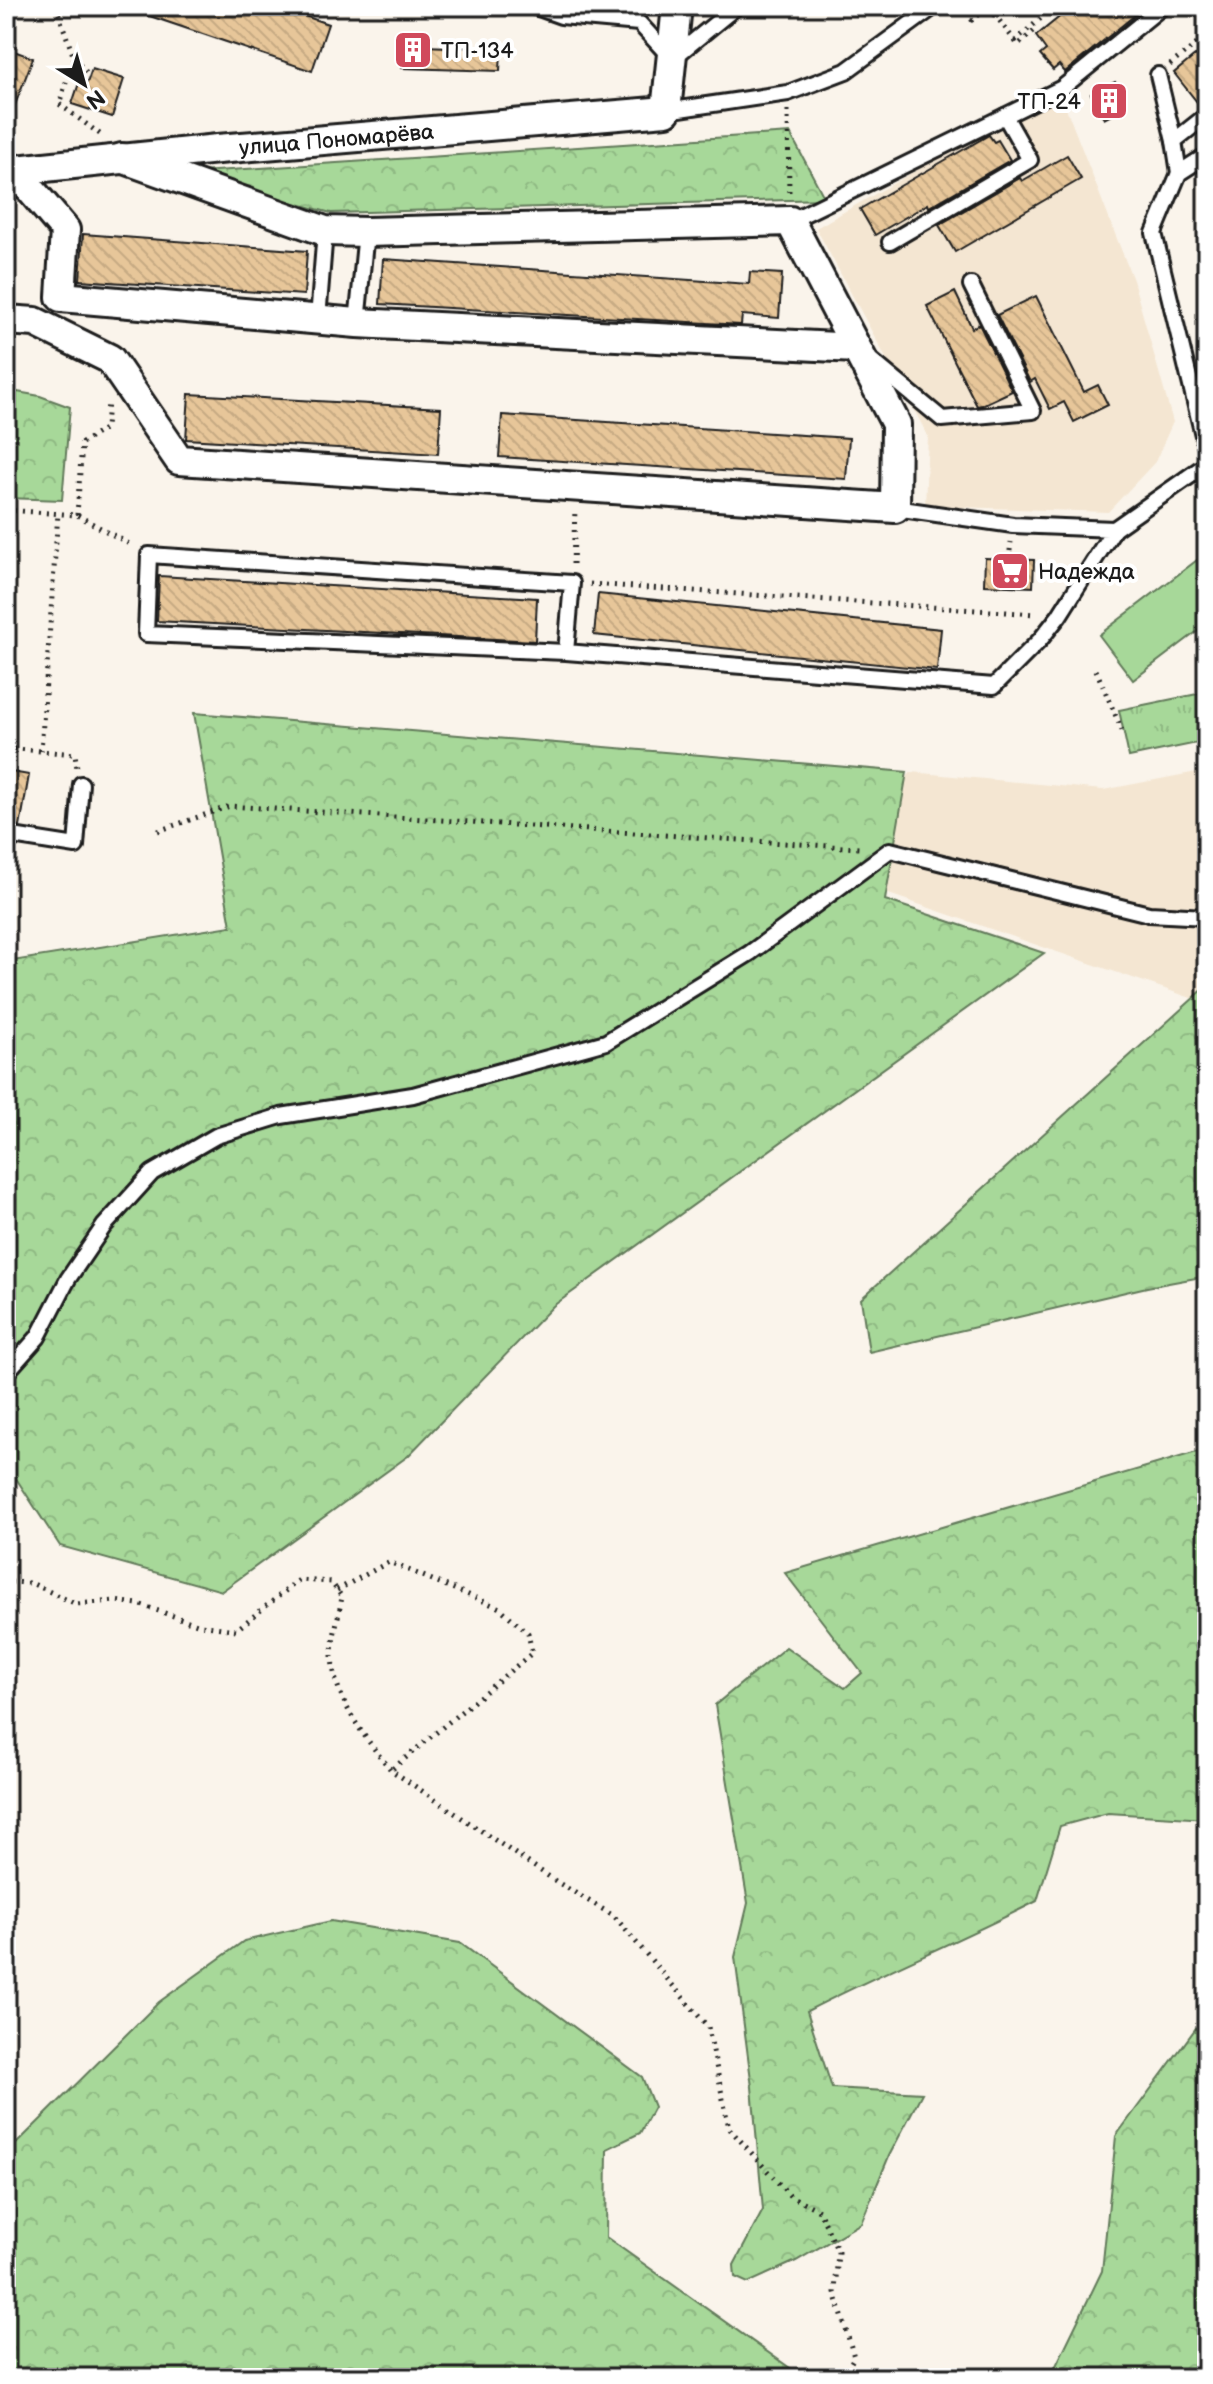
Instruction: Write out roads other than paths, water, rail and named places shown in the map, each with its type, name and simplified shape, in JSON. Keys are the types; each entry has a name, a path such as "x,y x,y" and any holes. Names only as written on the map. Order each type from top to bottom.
{"street":[{"path":"666,111 677,6"},
{"name":"улица Пономарёва","path":"9,167 115,150 666,111"},
{"path":"6,320 35,322 110,359 179,460 895,508 896,424 790,221 325,231 115,150"},
{"path":"9,167 65,230 61,297 357,323 856,348"}],"lane":[{"path":"535,7 561,16 639,23 672,59 737,6"},
{"path":"666,111 788,93 846,71 935,6"},
{"path":"790,221 1062,88 1163,6"},
{"path":"1158,75 1179,173 1154,233 1207,452"},
{"path":"1174,141 1207,115"},
{"path":"890,242 1030,160 1005,116"},
{"path":"1179,173 1207,155"},
{"path":"318,319 325,231"},
{"path":"357,323 366,232"},
{"path":"856,348 942,419 1033,411 971,285"},
{"path":"566,652 572,583 149,555 146,634 566,652 994,686 1040,640 1059,616 1114,529 1207,464"},
{"path":"895,508 1013,525 1114,529"},
{"path":"6,835 76,846 81,784"},
{"path":"6,1373 38,1337 68,1279 104,1226 152,1173 216,1136 281,1116 413,1095 606,1042 750,953 890,850 1149,914 1207,917"}],"place":[{"name":"ТП-134","path":"413,50"},
{"name":"ТП-24","path":"1109,101"},
{"name":"Надежда","path":"1010,571"}]}
